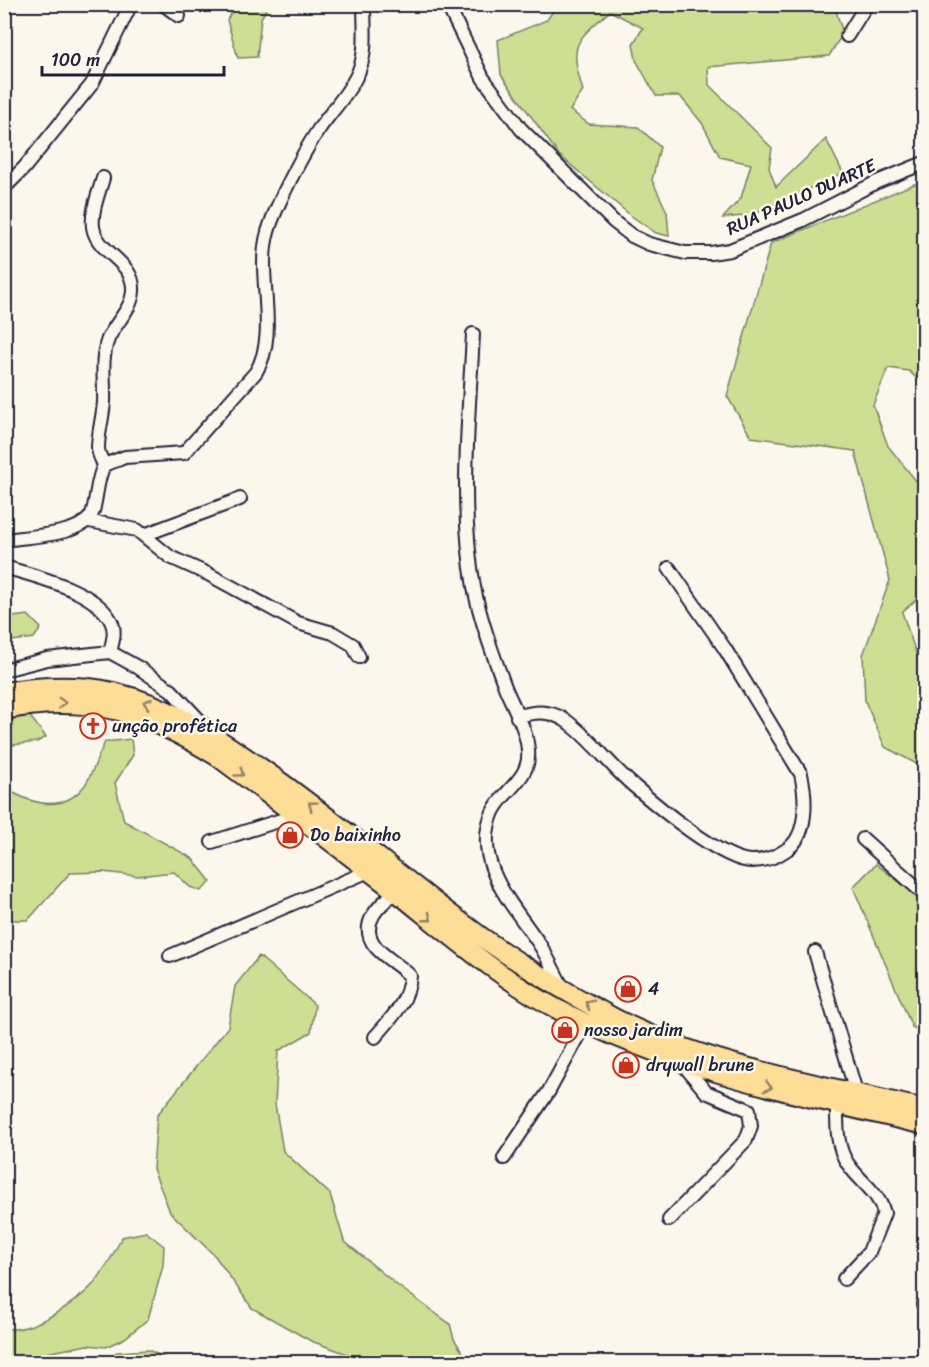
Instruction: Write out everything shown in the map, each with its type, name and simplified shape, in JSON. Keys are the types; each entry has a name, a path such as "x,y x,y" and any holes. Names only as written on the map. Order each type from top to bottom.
{"highway":[{"path":"4,692 35,687 80,687 113,692 181,716 210,732 348,832 453,916 510,957 564,991 619,1020 721,1060 924,1109"},
{"path":"4,710 34,704 76,703 111,707 148,718 179,733 218,757 297,815 488,963 555,1008 681,1062 924,1125"}],"street":[{"path":"4,188 24,168 92,84 132,4"},
{"path":"162,4 179,16"},
{"path":"104,465 125,457 184,453 256,372 262,360 265,335 266,292 263,266 268,230 318,131 357,76 365,42 364,4"},
{"name":"RUA PAULO DUARTE","path":"447,4 483,78 521,129 614,222 632,236 650,244 685,253 730,250 803,220 877,182 924,164"},
{"path":"847,36 867,4"},
{"path":"89,521 104,465 98,448 105,388 104,352 109,337 130,303 133,291 132,279 125,266 97,239 93,227 93,214 103,178"},
{"path":"473,334 467,477 468,531 473,577 505,685 528,749 528,763 511,791 494,810 489,825 488,852 496,884 540,944 564,991"},
{"path":"144,535 240,499"},
{"path":"4,540 71,530 89,521 137,530 151,544 170,557 208,574 269,609 298,622 333,633 353,645 359,657"},
{"path":"4,567 59,583 93,603 112,622 114,636 110,652"},
{"path":"517,717 539,711 564,720 634,786 716,848 740,859 752,861 775,858 792,847 802,824 806,796 801,774 725,649 669,568"},
{"path":"4,670 47,658 110,652 171,690 210,732"},
{"path":"212,842 297,815"},
{"path":"863,839 924,894"},
{"path":"170,956 369,871"},
{"path":"375,1037 406,1000 409,990 410,976 374,945 370,933 370,918 377,906 396,892"},
{"path":"815,952 856,1092"},
{"path":"504,1158 549,1091 586,1023"},
{"path":"669,1220 746,1140 751,1126 749,1110 706,1092 681,1062"},
{"path":"837,1104 841,1149 848,1164 875,1193 884,1213 869,1252 844,1279"}],"green space":[{"path":"235,5 269,5 261,18 257,57 238,58 227,20"},
{"path":"557,5 834,5 843,33 829,56 708,67 709,85 772,148 769,168 776,187 826,139 843,173 753,215 723,218 741,198 751,164 720,157 702,123 680,96 656,96 636,60 633,44 643,28 610,11 589,30 578,45 576,63 583,91 570,110 589,124 638,127 660,147 652,180 667,212 669,236 656,233 630,215 559,155 501,75 498,40 547,20"},
{"path":"924,180 924,327 922,327 920,360 924,362 924,386 909,371 888,368 873,405 888,446 917,482 924,481 924,593 902,612 919,662 924,661 924,768 885,747 865,701 863,655 890,580 855,451 751,437 727,396 771,243"},
{"path":"28,615 41,628 34,638 5,642 5,618"},
{"path":"29,715 46,737 37,742 5,746 4,722"},
{"path":"131,739 133,755 115,783 124,821 192,858 211,882 201,891 190,887 174,872 138,876 103,872 70,873 28,920 5,920 5,788 36,802 57,803 67,800 85,785 105,742"},
{"path":"876,864 924,901 924,1034 912,1027 853,887"},
{"path":"259,956 315,1005 311,1032 278,1051 275,1104 283,1151 330,1194 344,1241 397,1285 450,1324 454,1339 469,1362 370,1362 311,1341 252,1308 215,1256 170,1212 153,1169 157,1115 228,1027 235,986"},
{"path":"146,1232 164,1246 163,1266 148,1319 125,1338 106,1347 87,1345 37,1355 36,1362 5,1362 5,1328 15,1329 40,1322 66,1307 95,1282 122,1237"},
{"path":"148,1350 174,1362 103,1362 117,1352"}],"place":[{"name":"unção profética","path":"93,726"},
{"name":"Do baixinho","path":"290,835"},
{"name":"4","path":"628,989"},
{"name":"nosso jardim","path":"565,1030"},
{"name":"drywall brune","path":"626,1065"}]}
